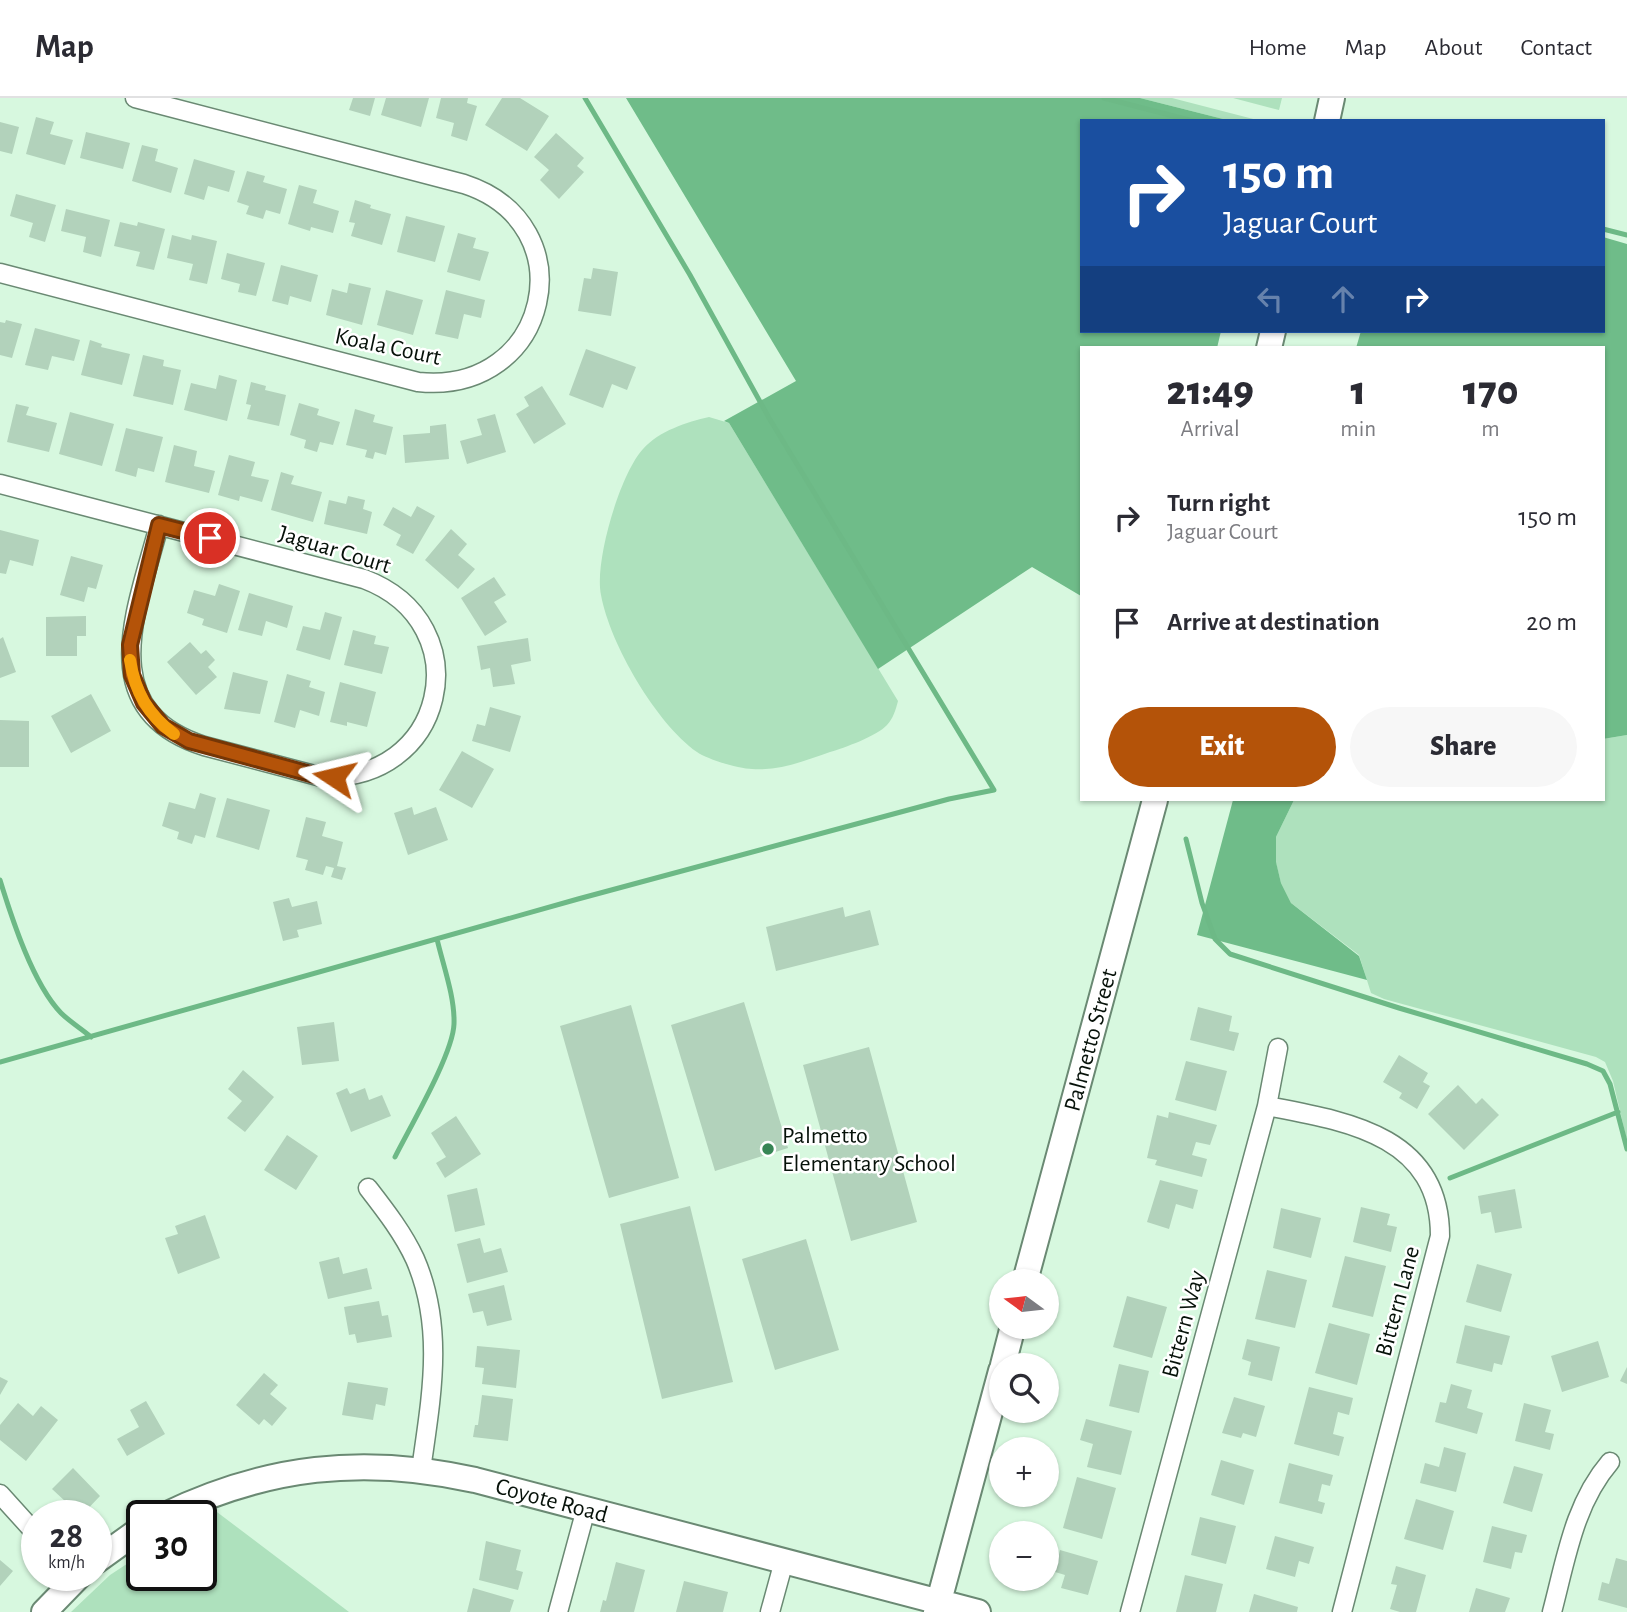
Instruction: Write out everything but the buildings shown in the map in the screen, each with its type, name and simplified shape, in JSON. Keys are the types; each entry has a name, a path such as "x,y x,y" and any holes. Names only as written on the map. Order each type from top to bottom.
{"street":[{"name":"Koala Court","path":"0,273 418,383 449,383 479,375 505,359 525,335 536,307 538,263 522,224 508,208 491,195 464,184 135,98"},
{"path":"1327,119 1332,98"},
{"name":"Jaguar Court","path":"0,484 159,525 363,579 390,591 402,600 421,622 436,663 432,708 417,736 400,753 380,766 365,773 334,777 318,776 204,746 182,738 163,726 140,696 130,660 132,629 159,525"},
{"name":"Palmetto Street","path":"1028,1269 1155,801"},
{"name":"Bittern Way","path":"1130,1612 1267,1106 1278,1048"},
{"name":"Bittern Lane","path":"1267,1106 1324,1119 1384,1138 1406,1153 1423,1173 1438,1209 1440,1236 1342,1612"},
{"path":"368,1188 393,1222 414,1258 425,1287 431,1318 435,1349 434,1380 421,1470"},
{"path":"938,1607 989,1416"},
{"path":"1552,1612 1580,1510 1587,1493 1610,1462"},
{"name":"Coyote Road","path":"199,1500 221,1490 284,1474 347,1466 421,1470 475,1480 784,1561 938,1607 978,1612"},
{"path":"0,1494 21,1517"},
{"path":"558,1612 586,1509"},
{"path":"770,1612 784,1561"},
{"path":"44,1612 63,1591"}],"green space":[{"path":"626,98 1140,98 1223,119 1080,119 1080,333 1221,333 1217,346 1080,346 1080,595 1032,567 878,669 729,423 724,421 796,381"},
{"path":"1140,98 1172,98 1253,119 1223,119"},
{"path":"1233,98 1282,98 1279,110"},
{"path":"1605,238 1627,244 1627,735 1605,739 1605,346 1357,346 1360,333 1605,333"},
{"path":"709,417 729,423 898,701 889,723 868,737 843,748 782,767 752,769 723,763 701,755 681,739 637,681 614,636 601,595 601,562 605,541 618,497 634,461 657,437 674,428"},
{"path":"1627,735 1627,1141 1613,1081 1605,1062 1596,1057 1384,999 1371,993 1359,955 1291,903 1281,883 1276,863 1276,837 1294,801 1605,801 1605,739"},
{"path":"1233,801 1294,801 1276,837 1276,862 1281,883 1291,903 1359,956 1367,980 1197,935"},
{"path":"217,1512 349,1612 71,1612 93,1591 112,1591 112,1574 126,1564 126,1591 217,1591"}],"waterway":[{"path":"0,1062 578,899 949,799 994,790 769,418 690,275 585,98"},
{"path":"1104,98 1185,119"},
{"path":"1605,230 1627,235"},
{"path":"1186,839 1202,903 1215,939 1230,954 1603,1071 1610,1084 1627,1149"},
{"path":"0,880 24,950 41,985 61,1013 91,1037"},
{"path":"395,1157 439,1071 452,1037 453,1003 437,939"},
{"path":"1450,1178 1618,1112"}],"slow traffic":[{"path":"130,660 132,675 144,703 152,715 174,734"}],"place":[{"name":"Palmetto Elementary School","path":"768,1149"}],"route":[{"path":"210,538 159,525 130,645 132,675 144,703 163,726 189,741 318,776 334,777"}]}
